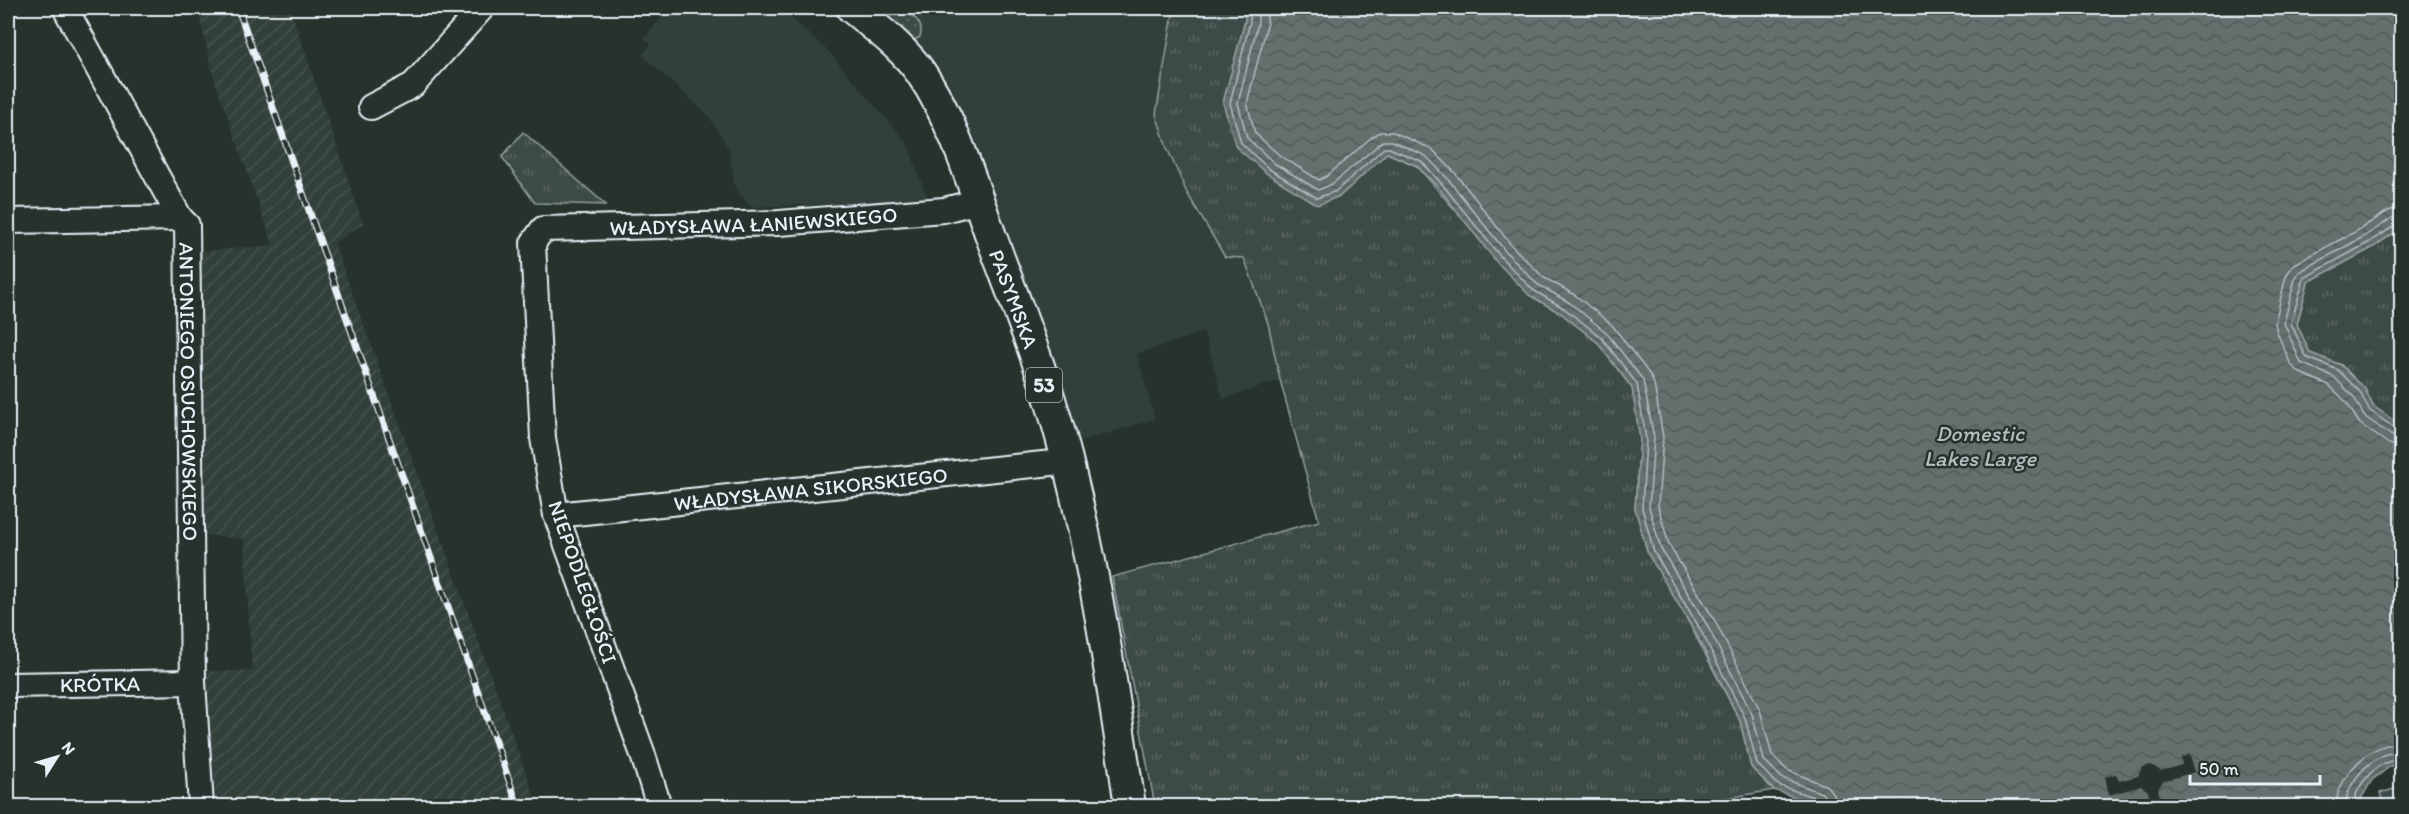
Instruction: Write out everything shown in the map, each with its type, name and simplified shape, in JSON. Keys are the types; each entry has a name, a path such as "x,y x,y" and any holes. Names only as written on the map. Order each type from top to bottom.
{"main road":[{"name":"PASYMSKA","path":"852,8 889,38 923,76 952,132 1017,305 1066,458 1096,587 1130,807"}],"street":[{"name":"ANTONIEGO OSUCHOWSKIEGO","path":"65,8 180,218 187,225 193,682 201,807"},
{"path":"372,107 413,85 482,8"},
{"name":"WŁADYSŁAWA ŁANIEWSKIEGO","path":"533,243 543,229 779,223 944,210 979,201"},
{"path":"8,221 180,218"},
{"name":"NIEPODLEGŁOŚCI","path":"533,243 543,438 556,516 642,752 659,807"},
{"name":"WŁADYSŁAWA SIKORSKIEGO","path":"556,516 1052,462 1066,458"},
{"name":"KRÓTKA","path":"8,685 193,682"}],"shaded area":[{"path":"197,8 290,8 363,224 334,243 538,806 216,806 205,671 252,671 244,539 197,534 193,252 273,245 215,81"},
{"path":"670,8 780,8 826,49 907,143 928,200 751,207 735,188 729,149 708,115 642,55 651,44 644,38"},
{"path":"879,8 1174,8 1156,114 1167,148 1187,193 1225,257 1244,257 1268,323 1280,380 1223,399 1204,332 1137,354 1155,419 1082,441 1060,433 984,183 939,70 915,40"}],"green space":[{"path":"872,8 902,8 919,23 920,37 913,41"},
{"path":"1174,8 1244,8 1245,21 1223,103 1387,153 1417,166 1529,295 1562,314 1597,342 1632,388 1640,439 1635,508 1648,554 1678,602 1740,721 1751,767 1774,790 1681,806 1155,806 1112,577 1319,521 1280,380 1268,323 1244,258 1225,257 1187,193 1167,148 1156,114"},
{"path":"523,132 606,205 535,203 502,157"},
{"path":"2401,228 2401,426 2373,406 2365,389 2341,365 2310,353 2297,324 2308,282 2372,248"},
{"path":"2401,787 2401,806 2384,806 2380,793"}],"water":[{"name":"Domestic Lakes Large","path":"1244,8 2401,8 2401,228 2372,248 2308,282 2297,324 2310,353 2341,365 2365,389 2373,406 2401,426 2401,767 2392,765 2372,780 2357,806 1820,806 1774,790 1751,767 1740,721 1695,632 1648,554 1635,508 1640,439 1632,388 1597,342 1562,314 1529,295 1495,260 1438,187 1417,166 1387,153 1340,196 1317,205 1266,173 1236,147 1223,103 1245,21"}],"pier":[{"path":"2190,755 2195,772 2163,781 2158,789 2162,806 2151,806 2148,791 2141,786 2109,795 2105,777 2116,774 2119,781 2138,776 2142,767 2151,765 2161,771 2182,765 2181,757"}],"railway":[{"path":"238,8 518,806"}]}
